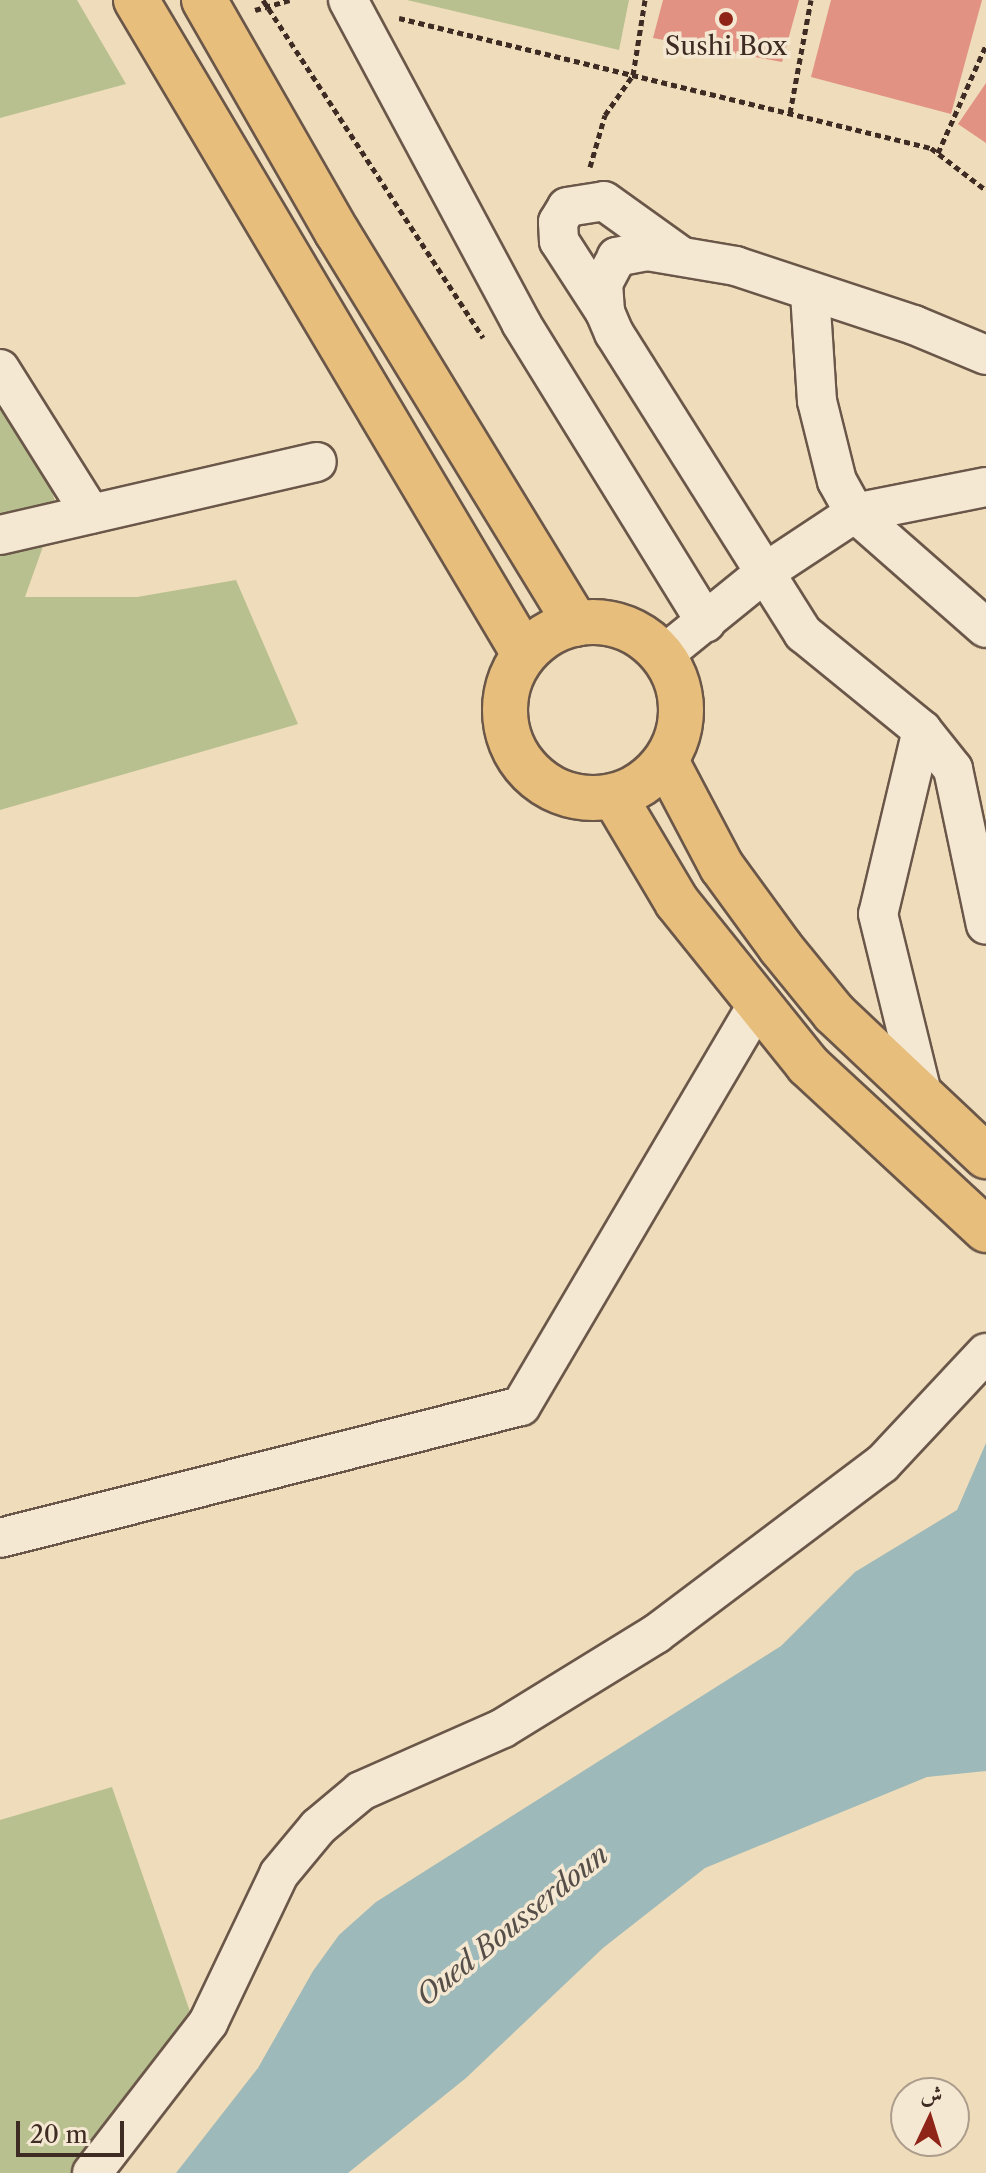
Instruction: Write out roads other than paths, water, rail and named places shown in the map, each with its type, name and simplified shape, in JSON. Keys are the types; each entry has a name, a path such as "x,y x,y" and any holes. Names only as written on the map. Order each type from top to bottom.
{"main road":[{"path":"136,0 524,654"},
{"path":"204,0 322,207 576,624"},
{"path":"594,621 624,627 651,642 662,656 682,697 680,733 666,761 643,784 614,796 583,798 545,785 512,746 504,717 509,681 524,654 563,626 576,624 594,621"},
{"path":"666,761 722,867 757,918 834,1013 986,1156"},
{"path":"614,796 677,902 757,1005 808,1065 980,1229"}],"street":[{"path":"349,3 521,323 706,622"},
{"path":"687,259 604,201 567,207 558,222 559,241 803,633 922,730 953,769 984,912"},
{"path":"605,312 603,283 617,257 647,251 736,266 914,325 986,355"},
{"path":"810,293 817,401 837,481 855,513 986,628"},
{"path":"0,369 91,514"},
{"path":"0,535 317,462"},
{"path":"662,656 767,571 855,513 986,487"},
{"path":"922,730 878,914 923,1097"},
{"path":"0,1538 521,1406 757,1005"},
{"path":"92,2173 208,2023 279,1874 318,1827 361,1791 503,1728 656,1634 882,1464 986,1353"}],"water":[{"name":"Oued Bousserdoun","path":"986,1443 986,1771 927,1777 705,1868 603,1948 466,2078 348,2173 176,2173 258,2068 313,1971 339,1935 376,1902 781,1646 855,1572 957,1510"}],"place":[{"name":"Sushi Box","path":"726,19"}]}
